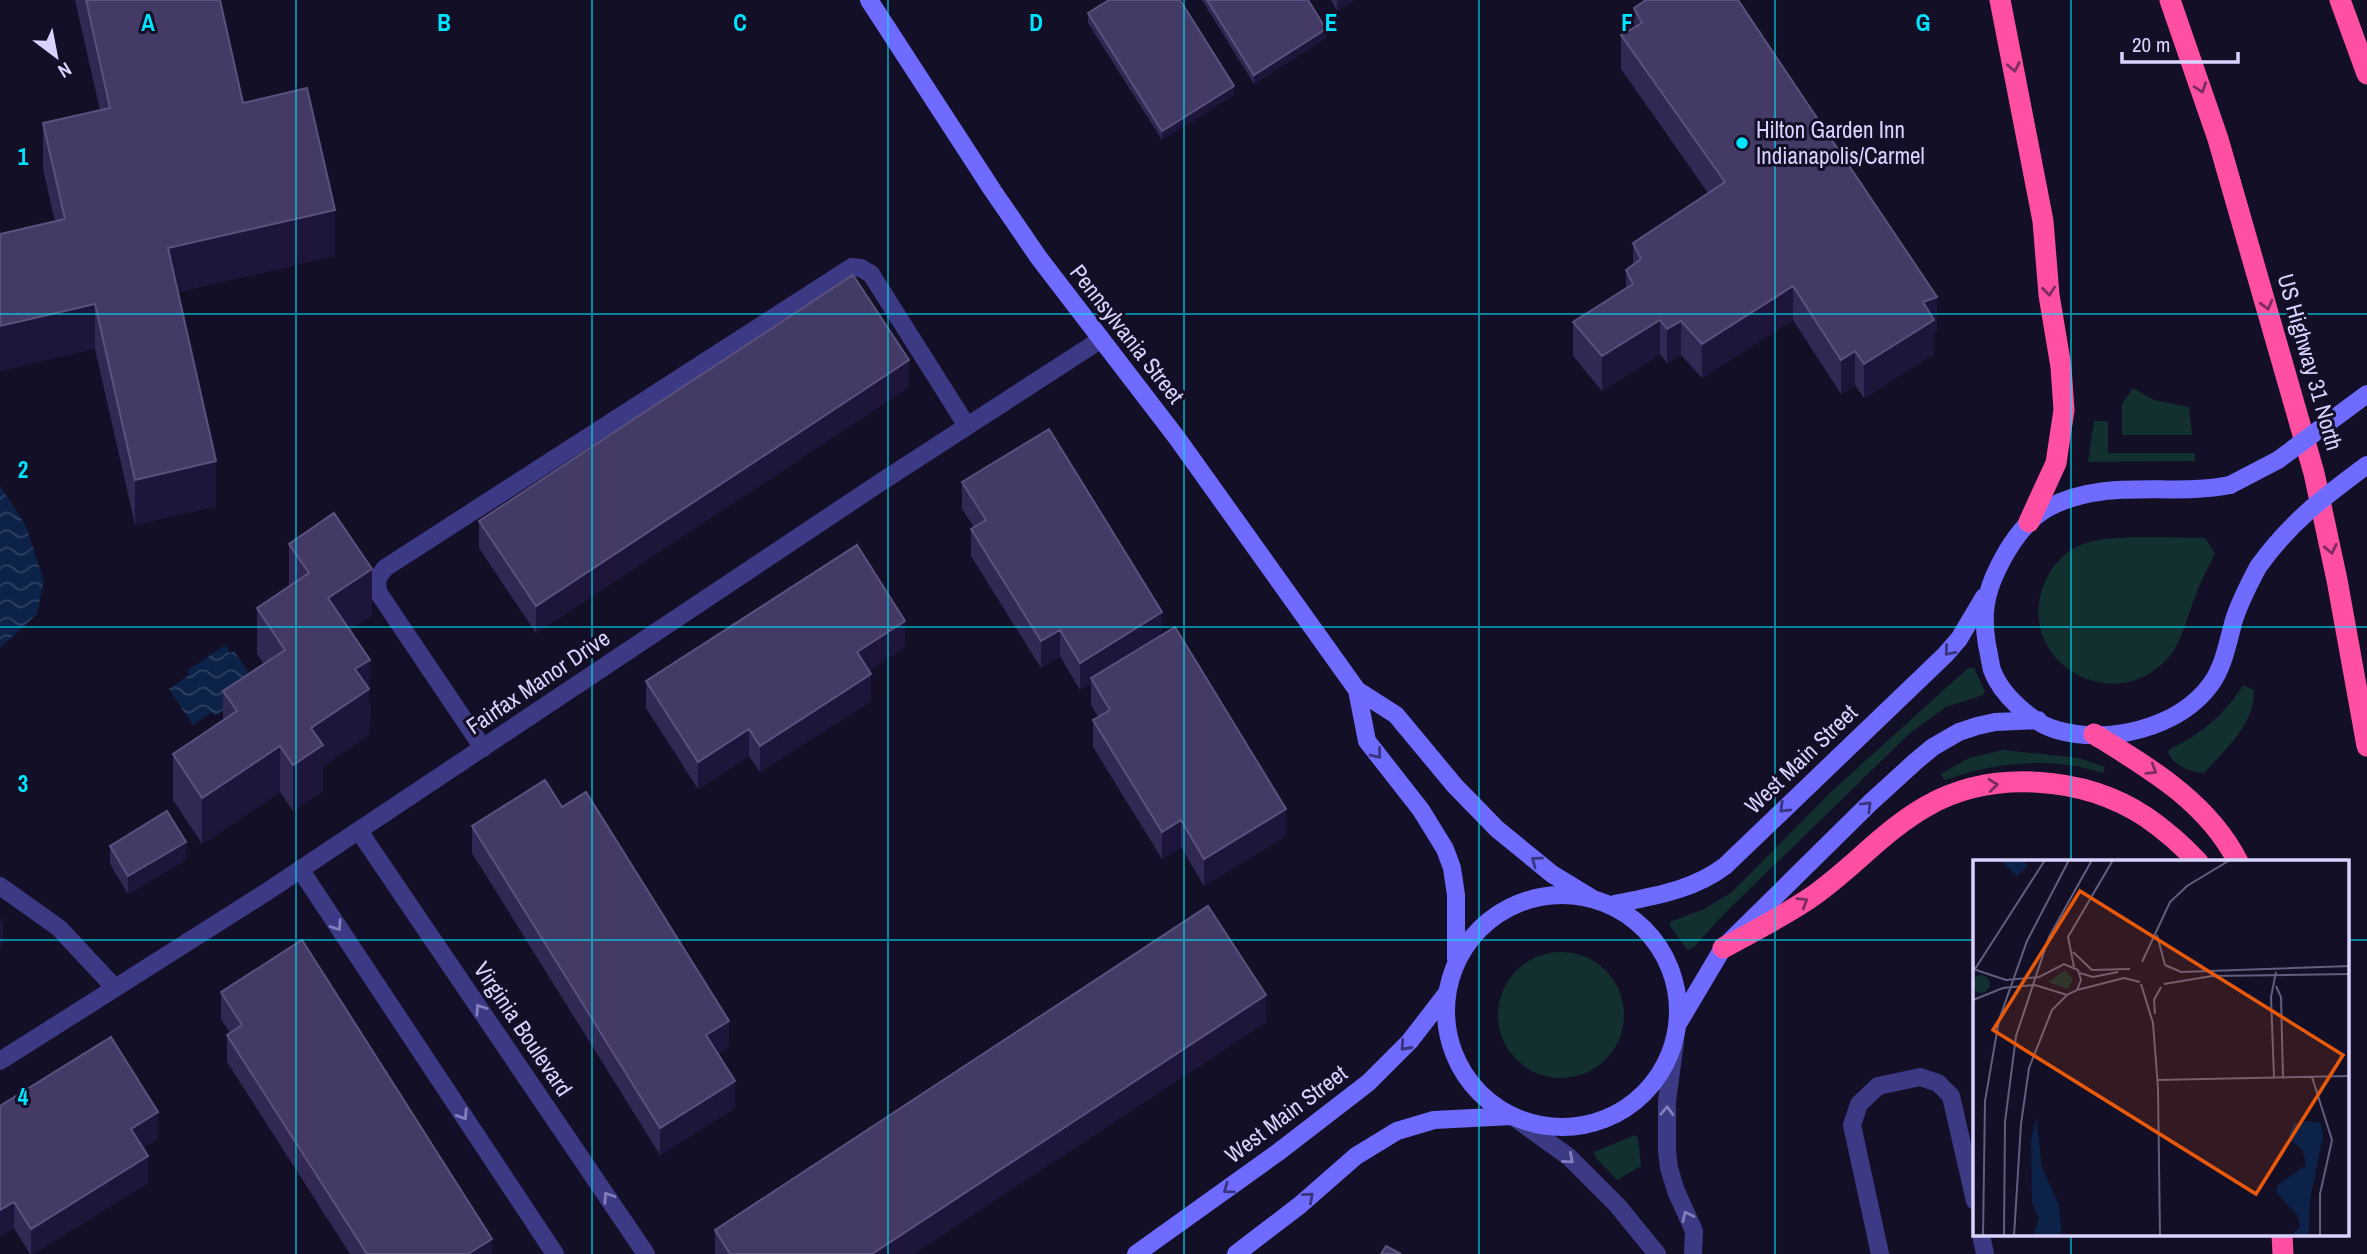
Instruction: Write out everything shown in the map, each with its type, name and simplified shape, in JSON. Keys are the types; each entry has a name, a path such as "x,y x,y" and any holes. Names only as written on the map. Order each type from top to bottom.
{"highway":[{"path":"2000,0 2043,220 2049,295 2061,367 2064,410 2056,463 2029,522"},
{"name":"US Highway 31 North","path":"2170,0 2218,139 2314,473 2337,580 2367,746"},
{"path":"2340,0 2367,74"},
{"path":"2094,734 2163,777 2190,800 2214,826 2237,860"},
{"path":"1723,948 1811,897 1900,823 1927,806 1969,788 2026,783 2088,790 2145,816 2196,860"},
{"path":"2282,1236 2283,1254"}],"main road":[{"name":"Pennsylvania Street","path":"869,0 993,191 1061,289 1177,438 1357,690 1396,715 1471,804 1497,829 1552,874 1593,899"},
{"path":"2029,522 2049,508 2083,494 2120,490 2207,489 2230,485 2278,460 2367,394"},
{"path":"1986,594 1985,630 1993,672 2009,696 2038,720 2058,730 2094,734 2138,731 2176,715 2202,695 2218,670 2241,601 2258,567 2274,544 2298,519 2367,465"},
{"name":"West Main Street","path":"1611,905 1679,891 1700,882 1725,866 1945,656 1986,594 2009,548 2029,522"},
{"name":"Pennsylvania Street","path":"1357,690 1367,741 1421,810 1445,849 1452,868 1456,895 1455,964"},
{"path":"1679,1022 1723,948 1870,803 1933,747 1959,732 1977,726 1995,722 2038,720"},
{"path":"1548,895 1579,896 1611,905 1645,928 1668,961 1679,1002 1679,1022 1669,1057 1652,1086 1640,1098 1612,1116 1563,1128 1530,1123 1513,1117 1485,1098 1463,1073 1452,1050 1446,1026 1447,993 1455,964 1481,928 1519,903 1548,895"},
{"name":"West Main Street","path":"1136,1254 1268,1160 1369,1082 1410,1041 1447,993"},
{"path":"1236,1254 1300,1205 1356,1156 1397,1130 1434,1120 1513,1117"}],"street":[{"path":"483,748 378,592 376,579 385,568 852,267 861,268 871,274 967,426"},
{"name":"Fairfax Manor Drive","path":"0,1061 265,893 1100,340"},
{"name":"Virginia Boulevard","path":"359,831 646,1254"},
{"path":"300,869 555,1254"},
{"path":"0,886 59,928 115,988"},
{"path":"1675,1042 1667,1101 1667,1151 1676,1191 1694,1231 1693,1254"},
{"path":"1880,1254 1852,1125 1859,1104 1878,1086 1920,1077 1938,1083 1951,1096 1973,1192"},
{"path":"1513,1117 1569,1157 1617,1205 1657,1254"},
{"path":"1981,1236 1985,1254"}],"green space":[{"path":"2133,388 2154,400 2189,407 2192,435 2122,435 2122,404"},
{"path":"2094,421 2108,421 2108,453 2195,453 2195,461 2088,462"},
{"path":"2144,537 2205,538 2215,554 2176,646 2167,659 2144,676 2120,683 2095,681 2073,672 2054,656 2042,635 2038,610 2047,577 2062,557 2076,547 2101,540"},
{"path":"1968,668 1974,668 1985,691 1983,695 1946,707 1910,733 1688,950 1670,926 1670,922 1704,909 1732,892 1832,791"},
{"path":"2243,685 2254,690 2253,702 2244,725 2229,746 2204,773 2178,765 2168,752 2170,749 2211,723"},
{"path":"2003,750 2079,758 2105,767 2103,773 2064,764 2023,763 1983,769 1945,780 1940,774 1969,758"},
{"path":"1561,952 1585,957 1605,971 1619,991 1624,1015 1619,1039 1605,1059 1585,1073 1561,1078 1537,1073 1517,1059 1503,1039 1498,1015 1503,991 1517,971 1537,957"},
{"path":"1635,1135 1638,1138 1641,1166 1617,1180 1596,1158 1594,1152"}],"water":[{"path":"0,486 26,526 44,581 37,614 0,648"},
{"path":"225,645 230,653 234,651 253,679 230,705 215,716 212,712 193,725 169,689 189,675 187,671"}],"building":[{"path":"86,0 220,0 243,103 307,88 335,210 168,248 216,461 135,480 95,304 0,326 0,234 65,219 43,123 110,108"},
{"path":"1109,0 1180,0 1234,86 1162,131 1088,13"},
{"path":"1207,0 1308,0 1326,29 1254,75"},
{"name":"Hilton Garden Inn Indianapolis/Carmel","path":"1646,0 1738,0 1937,297 1923,302 1934,320 1864,364 1855,351 1841,360 1793,286 1702,344 1681,321 1667,329 1660,320 1602,356 1573,322 1633,284 1626,270 1641,259 1633,243 1725,182 1621,35 1642,23 1634,8"},
{"path":"853,275 909,360 536,606 479,521"},
{"path":"1049,429 1162,612 1080,663 1060,630 1041,641 971,529 986,520 962,482"},
{"path":"334,513 372,569 328,598 370,660 355,669 369,689 311,728 323,745 293,765 280,746 202,798 173,754 237,711 223,691 285,650 257,608 309,573 289,544"},
{"path":"857,545 905,621 857,652 871,674 760,746 749,729 698,762 646,681"},
{"path":"1175,627 1286,809 1204,859 1181,820 1162,832 1093,720 1110,710 1091,678"},
{"path":"545,780 562,807 586,792 729,1021 706,1035 735,1081 660,1128 472,826"},
{"path":"167,811 186,842 128,876 110,846"},
{"path":"1208,906 1266,995 872,1254 730,1254 715,1230"},
{"path":"302,940 492,1239 468,1254 367,1254 227,1035 242,1025 221,992"},
{"path":"111,1037 158,1112 131,1129 148,1156 31,1229 14,1202 0,1210 0,1106"},
{"path":"1386,1246 1401,1254 1381,1254"}],"place":[{"name":"Hilton Garden Inn Indianapolis/Carmel","path":"1742,143"}]}
